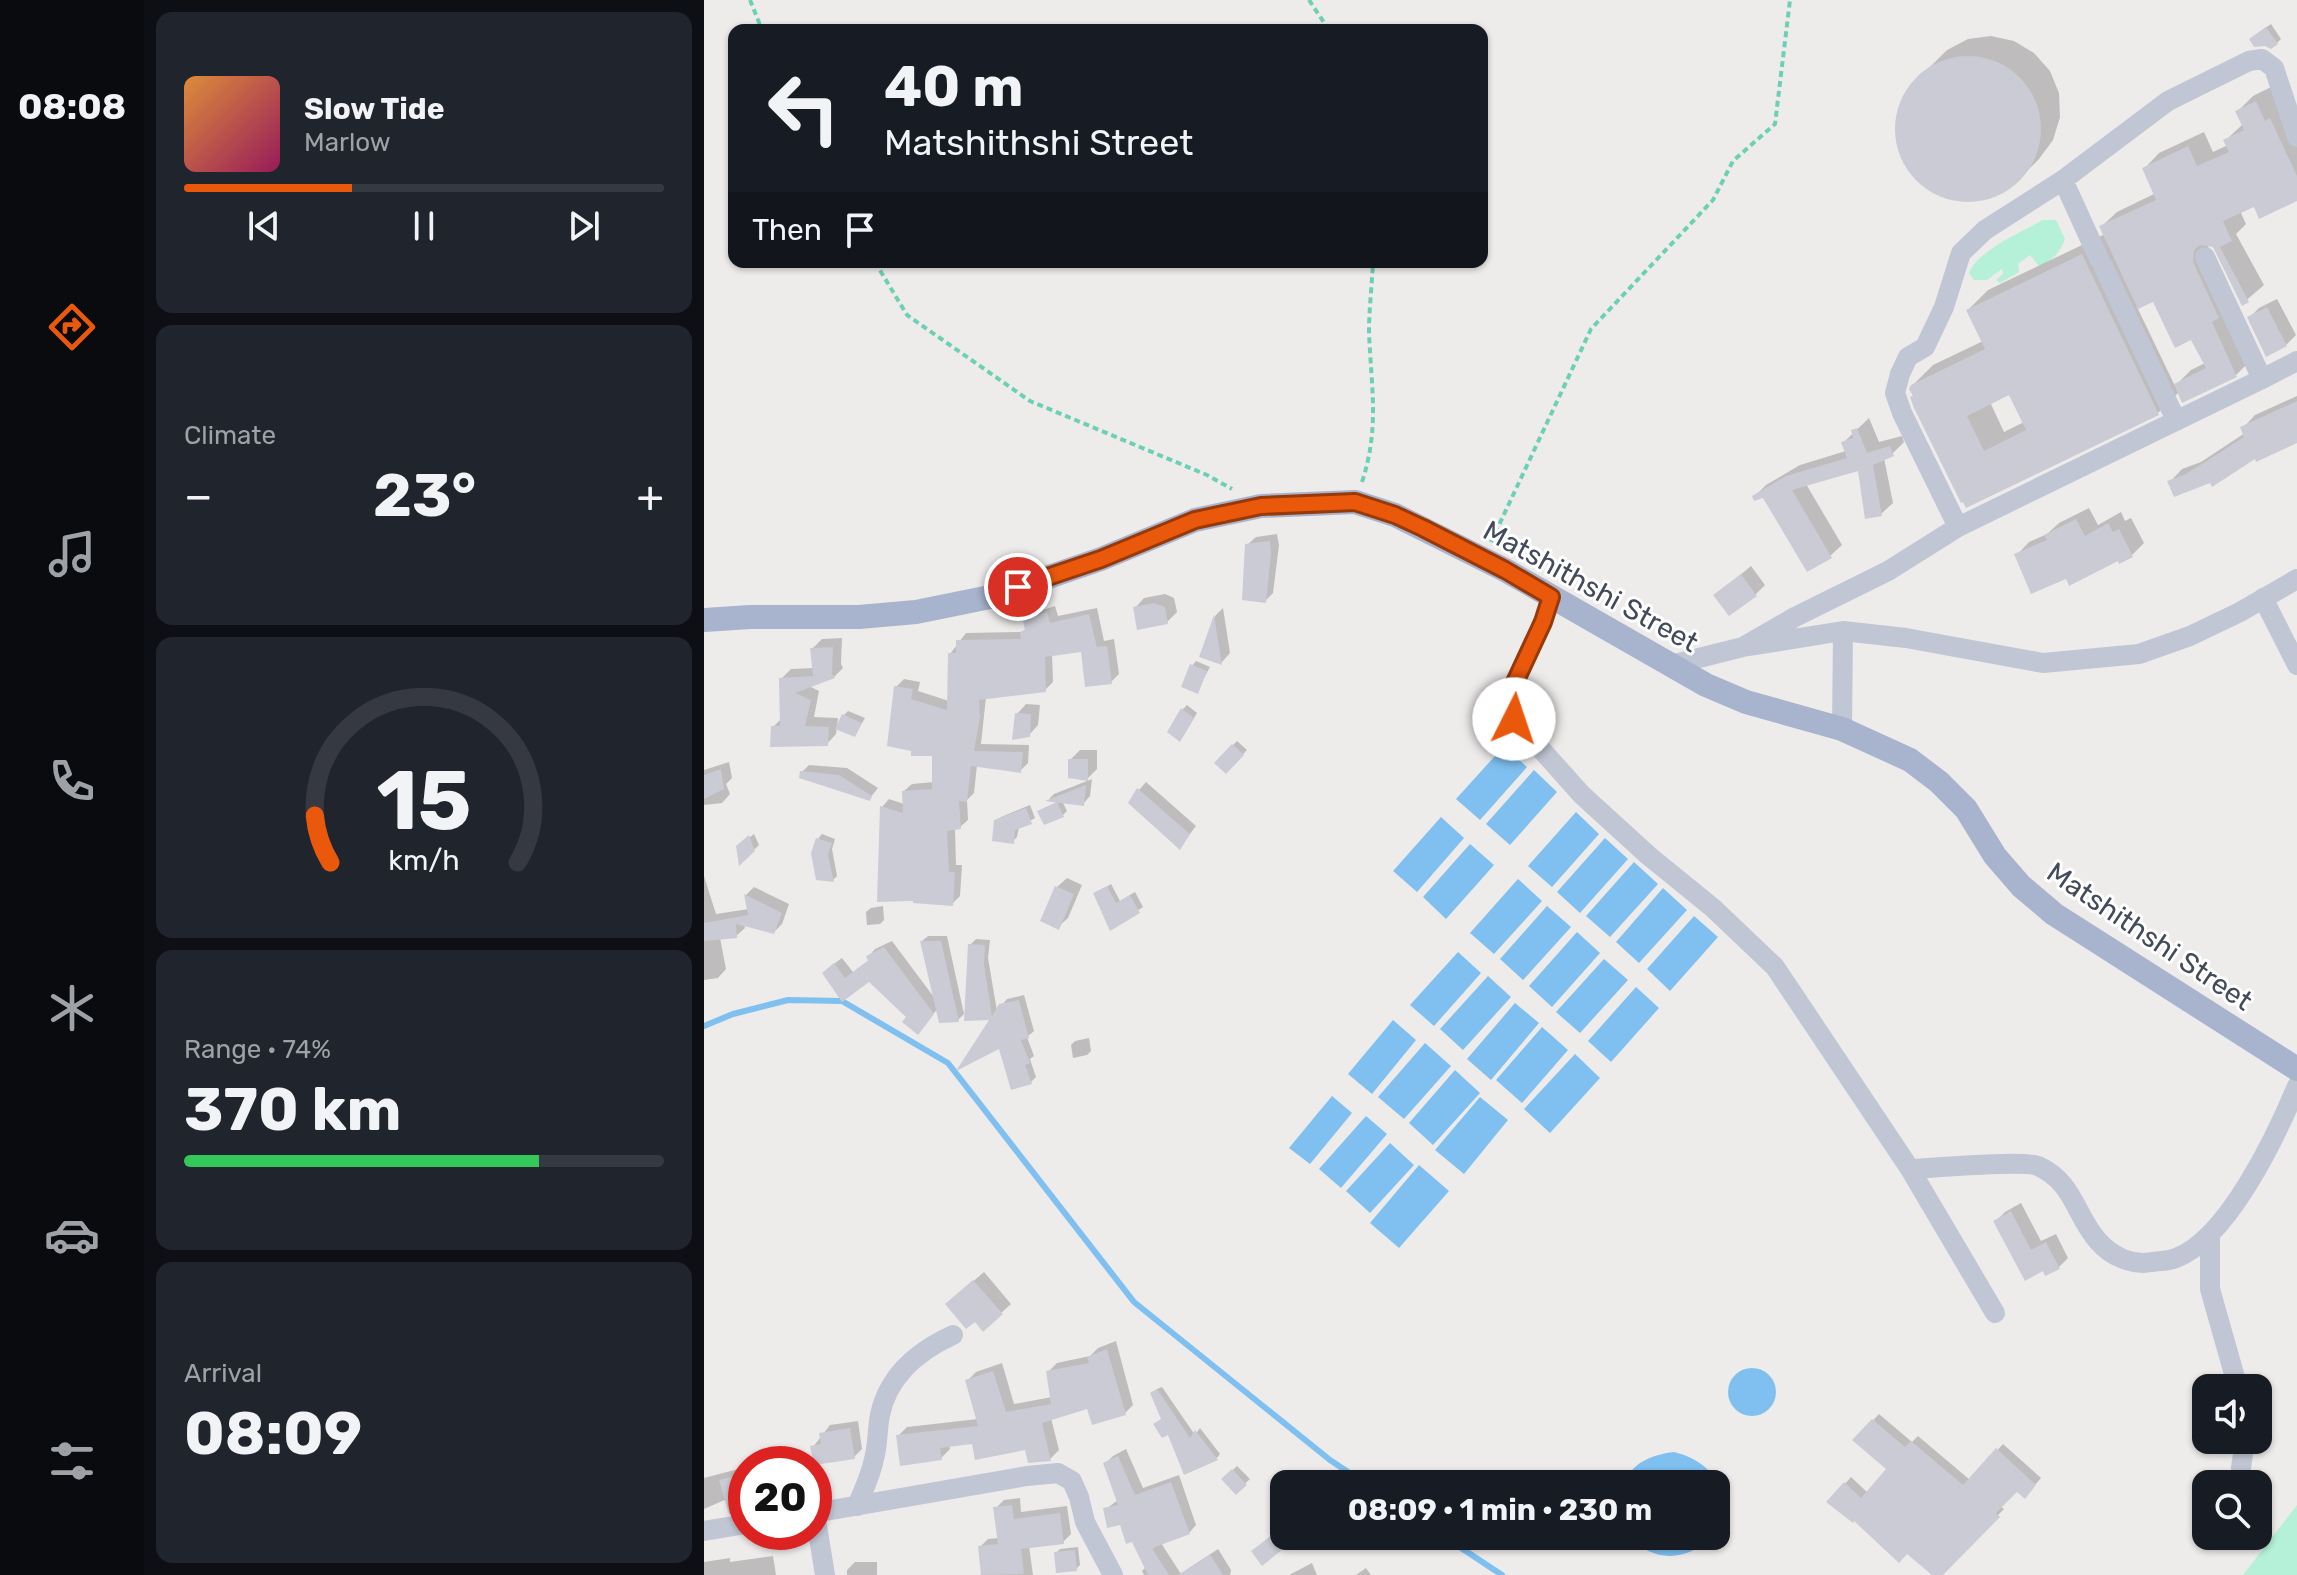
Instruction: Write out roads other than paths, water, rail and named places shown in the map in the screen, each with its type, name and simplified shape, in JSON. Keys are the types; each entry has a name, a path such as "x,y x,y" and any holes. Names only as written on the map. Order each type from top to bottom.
{"main road":[{"name":"Matshithshi Street","path":"704,620 859,617 916,612 990,597 1101,559 1195,520 1261,506 1355,502 1395,515 1483,558 1706,685 1746,702 1842,729 1910,760 1939,782 1966,809 1995,856 2021,886 2054,914 2297,1069"}],"street":[{"path":"1958,527 1895,393 1908,357 1925,347 1944,307 1961,253 1985,230 2063,180 2168,101 2249,61 2262,59 2274,68 2297,137"},
{"path":"2063,180 2176,420"},
{"path":"2205,257 2262,379"},
{"path":"1743,647 1795,617 1888,571 1958,527 2297,361"},
{"path":"1671,665 1743,647 1843,631 1906,638 2043,663 2139,654 2190,636 2297,579"},
{"path":"1551,597 1543,622 1510,693 1514,719 1582,795 1649,856 1713,908 1775,967 1910,1169 1995,1313"},
{"path":"2263,598 2297,665"},
{"path":"1842,729 1843,631"},
{"path":"1910,1169 2034,1164 2061,1182 2097,1241 2118,1258 2145,1263 2177,1258 2210,1235 2249,1181 2278,1132 2297,1086"},
{"path":"2210,1235 2210,1289 2234,1374"},
{"path":"857,1506 874,1460 885,1399 903,1369 915,1357 953,1335"},
{"path":"2241,1468 2243,1454"},
{"path":"832,1510 1058,1473 1072,1481 1085,1522 1113,1575"},
{"path":"704,1531 728,1527"},
{"path":"821,1550 825,1575"}],"water":[{"path":"1504,746 1527,767 1480,820 1456,799"},
{"path":"1534,770 1557,792 1510,845 1486,824"},
{"path":"1576,812 1599,834 1552,887 1528,866"},
{"path":"1441,817 1464,838 1417,892 1393,871"},
{"path":"1605,838 1628,859 1580,913 1557,892"},
{"path":"1470,844 1494,865 1446,919 1423,897"},
{"path":"1634,862 1658,884 1610,937 1586,916"},
{"path":"1518,879 1542,901 1494,954 1470,933"},
{"path":"1663,888 1687,910 1639,963 1616,942"},
{"path":"1547,906 1571,927 1523,980 1500,959"},
{"path":"1694,916 1718,937 1670,991 1647,969"},
{"path":"1577,932 1600,953 1552,1007 1529,986"},
{"path":"1458,952 1481,973 1434,1026 1410,1005"},
{"path":"1604,959 1628,980 1580,1033 1556,1012"},
{"path":"1488,976 1511,997 1463,1050 1440,1029"},
{"path":"1636,987 1659,1008 1611,1062 1588,1041"},
{"path":"1515,1003 1539,1023 1491,1080 1467,1059"},
{"path":"1393,1020 1416,1040 1372,1094 1348,1074"},
{"path":"1542,1027 1568,1050 1522,1103 1496,1080"},
{"path":"1425,1043 1451,1066 1404,1119 1378,1097"},
{"path":"1575,1054 1600,1078 1550,1133 1524,1109"},
{"path":"1455,1070 1480,1093 1433,1145 1409,1123"},
{"path":"1332,1096 1352,1113 1310,1164 1289,1148"},
{"path":"1480,1097 1508,1120 1464,1174 1435,1150"},
{"path":"1366,1116 1387,1134 1341,1188 1319,1169"},
{"path":"1390,1143 1414,1165 1370,1213 1346,1191"},
{"path":"1419,1165 1449,1191 1399,1248 1370,1223"},
{"path":"1752,1368 1769,1375 1776,1392 1769,1409 1752,1416 1735,1409 1728,1392 1735,1375"},
{"path":"1674,1452 1699,1462 1709,1470 1632,1470 1658,1455"},
{"path":"1647,1550 1694,1550 1670,1556"}],"waterway":[{"path":"704,1026 733,1014 788,1000 842,1001 948,1063 1134,1302 1345,1470"},
{"path":"1464,1550 1502,1575"}]}
